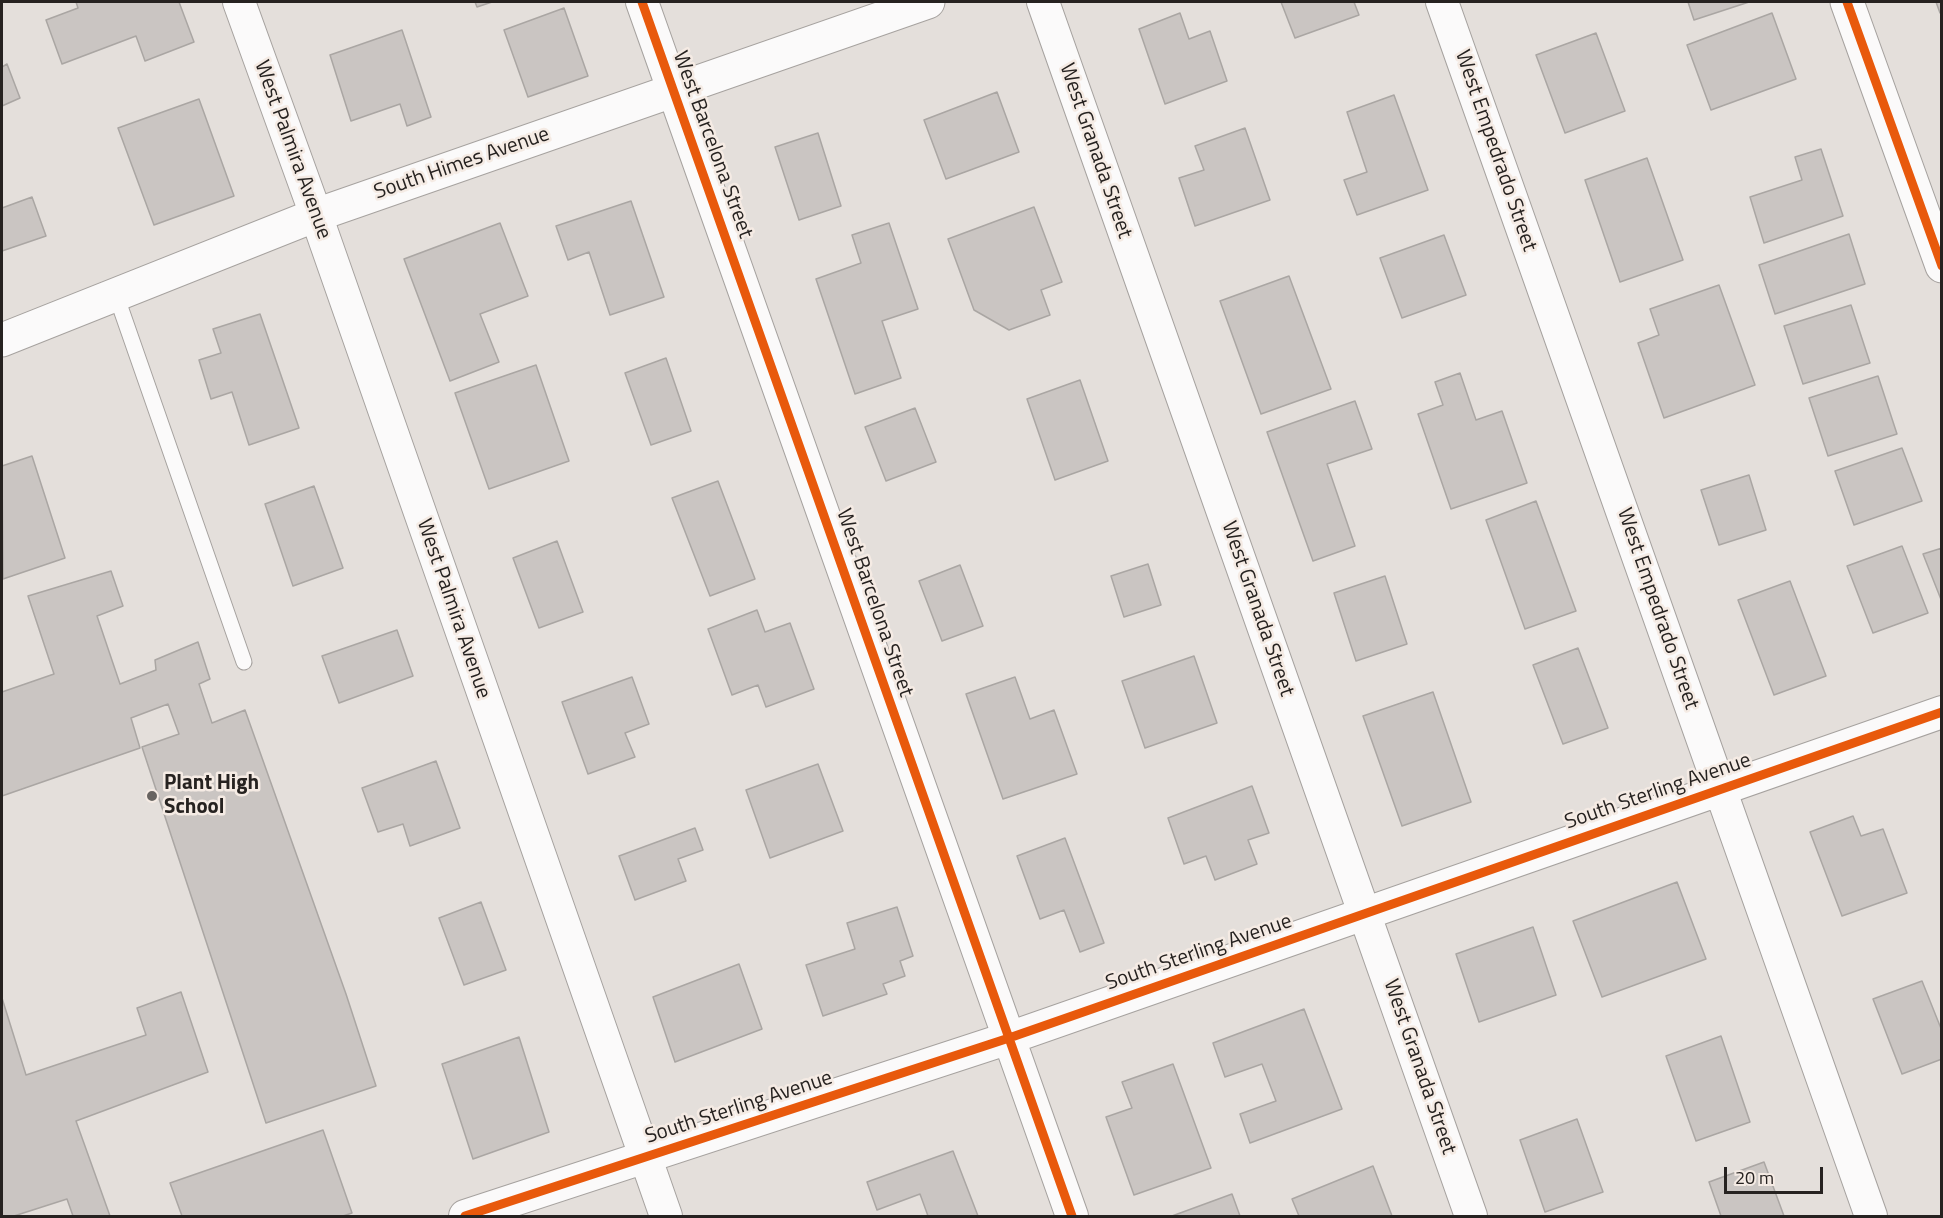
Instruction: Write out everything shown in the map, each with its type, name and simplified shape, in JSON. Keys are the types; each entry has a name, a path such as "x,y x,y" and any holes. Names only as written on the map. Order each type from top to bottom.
{"street":[{"name":"West Palmira Avenue","path":"239,2 316,215 666,1216"},
{"name":"West Barcelona Street","path":"642,2 1072,1216"},
{"name":"South Himes Avenue","path":"2,340 316,215 928,2"},
{"name":"West Granada Street","path":"1043,2 1471,1216"},
{"name":"West Empedrado Street","path":"1442,2 1871,1216"},
{"path":"1847,2 1941,266"},
{"name":"South Sterling Avenue","path":"465,1216 1009,1038 1941,712"}],"lane":[{"path":"116,295 244,662"}],"building":[{"path":"76,2 179,2 194,42 145,61 136,36 62,64 46,20 78,8"},
{"path":"475,2 492,2 477,7"},
{"path":"1281,2 1354,2 1359,15 1295,38"},
{"path":"1688,2 1749,2 1694,20"},
{"path":"1936,2 1942,2 1940,13"},
{"path":"564,8 588,76 528,97 504,30"},
{"path":"1180,13 1189,39 1210,31 1227,81 1165,104 1139,29"},
{"path":"1772,13 1796,79 1711,110 1687,45"},
{"path":"402,30 431,117 407,126 400,104 351,121 330,55"},
{"path":"1596,33 1625,111 1565,133 1536,55"},
{"path":"7,64 20,98 2,106 2,67"},
{"path":"997,92 1019,152 946,179 924,120"},
{"path":"1394,95 1428,190 1357,215 1344,180 1367,172 1347,112"},
{"path":"199,99 234,196 154,225 118,128"},
{"path":"1245,128 1270,200 1195,226 1179,178 1204,170 1195,146"},
{"path":"818,133 841,206 799,220 775,147"},
{"path":"1821,149 1843,216 1764,243 1750,197 1802,180 1795,157"},
{"path":"1647,158 1683,260 1620,282 1585,180"},
{"path":"32,197 46,236 2,251 2,208"},
{"path":"631,201 664,297 610,315 589,252 568,260 556,226"},
{"path":"1034,207 1062,282 1041,290 1050,315 1009,330 974,310 948,239"},
{"path":"500,223 528,296 480,314 499,362 450,381 404,259"},
{"path":"889,223 918,309 882,321 901,378 855,394 816,279 861,263 852,235"},
{"path":"1849,234 1865,284 1775,314 1759,265"},
{"path":"1444,235 1466,295 1402,318 1380,258"},
{"path":"1289,276 1331,389 1261,414 1220,301"},
{"path":"1719,285 1755,385 1664,418 1638,343 1659,335 1650,309"},
{"path":"1851,305 1870,363 1803,384 1784,326"},
{"path":"260,314 299,428 249,445 232,392 211,399 199,360 221,353 213,329"},
{"path":"666,358 691,431 651,445 625,373"},
{"path":"536,365 569,461 489,489 455,393"},
{"path":"1460,373 1476,420 1502,411 1527,483 1451,509 1418,414 1443,405 1435,382"},
{"path":"1878,376 1897,434 1828,456 1809,398"},
{"path":"1080,380 1108,461 1055,480 1027,399"},
{"path":"1355,401 1372,449 1327,464 1355,546 1313,561 1267,432"},
{"path":"915,408 936,462 886,481 865,427"},
{"path":"1902,448 1922,501 1854,525 1835,471"},
{"path":"32,456 65,558 3,579 2,466"},
{"path":"1749,475 1766,530 1719,545 1701,490"},
{"path":"718,481 755,579 710,596 672,498"},
{"path":"314,486 343,568 293,586 265,504"},
{"path":"1536,501 1576,611 1525,629 1486,520"},
{"path":"557,541 583,612 539,628 513,558"},
{"path":"1902,546 1928,613 1873,633 1847,566"},
{"path":"1942,548 1942,602 1923,554"},
{"path":"1148,564 1161,605 1124,617 1111,576"},
{"path":"960,565 983,626 942,641 919,581"},
{"path":"111,571 123,606 97,616 120,684 156,670 155,660 198,642 210,679 199,684 212,723 245,710 346,994 376,1086 266,1123 142,747 179,734 168,704 131,718 140,748 2,796 2,692 54,674 28,596"},
{"path":"1385,576 1407,644 1356,661 1334,593"},
{"path":"1790,581 1826,676 1774,695 1738,600"},
{"path":"757,610 765,632 790,623 814,689 766,707 758,685 732,695 708,629"},
{"path":"397,630 413,676 339,703 322,656"},
{"path":"1578,648 1608,728 1563,744 1533,665"},
{"path":"1194,656 1217,723 1145,748 1122,681"},
{"path":"632,677 649,724 625,733 635,757 588,774 562,702"},
{"path":"1015,677 1030,719 1054,710 1077,774 1003,799 966,694"},
{"path":"1433,692 1471,802 1402,826 1363,716"},
{"path":"436,761 460,828 410,846 403,824 378,832 362,788"},
{"path":"818,764 843,831 770,858 746,790"},
{"path":"1252,786 1269,833 1248,840 1257,864 1215,880 1206,856 1184,864 1168,818"},
{"path":"1853,816 1861,836 1883,829 1907,893 1842,916 1810,832"},
{"path":"695,828 703,850 678,859 686,881 635,900 619,856"},
{"path":"1065,838 1104,943 1080,952 1064,910 1040,919 1017,856"},
{"path":"1677,882 1706,959 1602,997 1573,921"},
{"path":"481,902 506,970 464,985 439,918"},
{"path":"897,907 913,956 900,961 905,976 883,984 887,994 823,1016 806,965 855,949 847,923"},
{"path":"1533,927 1556,995 1479,1022 1456,954"},
{"path":"739,964 762,1029 675,1062 653,997"},
{"path":"1922,981 1942,1031 1942,1059 1902,1074 1873,999"},
{"path":"181,992 208,1072 76,1121 110,1216 73,1216 67,1199 14,1216 2,1216 2,998 26,1075 146,1035 137,1008"},
{"path":"1304,1009 1342,1109 1250,1143 1240,1114 1276,1101 1262,1064 1225,1077 1213,1043"},
{"path":"1721,1036 1750,1122 1696,1141 1666,1056"},
{"path":"519,1037 549,1132 473,1159 442,1064"},
{"path":"1173,1064 1211,1168 1134,1195 1106,1117 1132,1108 1122,1082"},
{"path":"1577,1119 1603,1192 1545,1212 1520,1140"},
{"path":"323,1130 352,1213 343,1216 182,1216 170,1183"},
{"path":"953,1151 978,1216 928,1216 920,1194 877,1210 867,1182"},
{"path":"1764,1162 1784,1216 1721,1216 1709,1182"},
{"path":"1373,1166 1392,1216 1299,1216 1292,1199"},
{"path":"1232,1194 1240,1216 1172,1216"}],"cycle path":[{"path":"642,2 1072,1216"},
{"path":"1847,2 1942,266"},
{"path":"465,1216 1009,1038 1942,712"}],"place":[{"name":"Plant High School","path":"152,796"}]}
